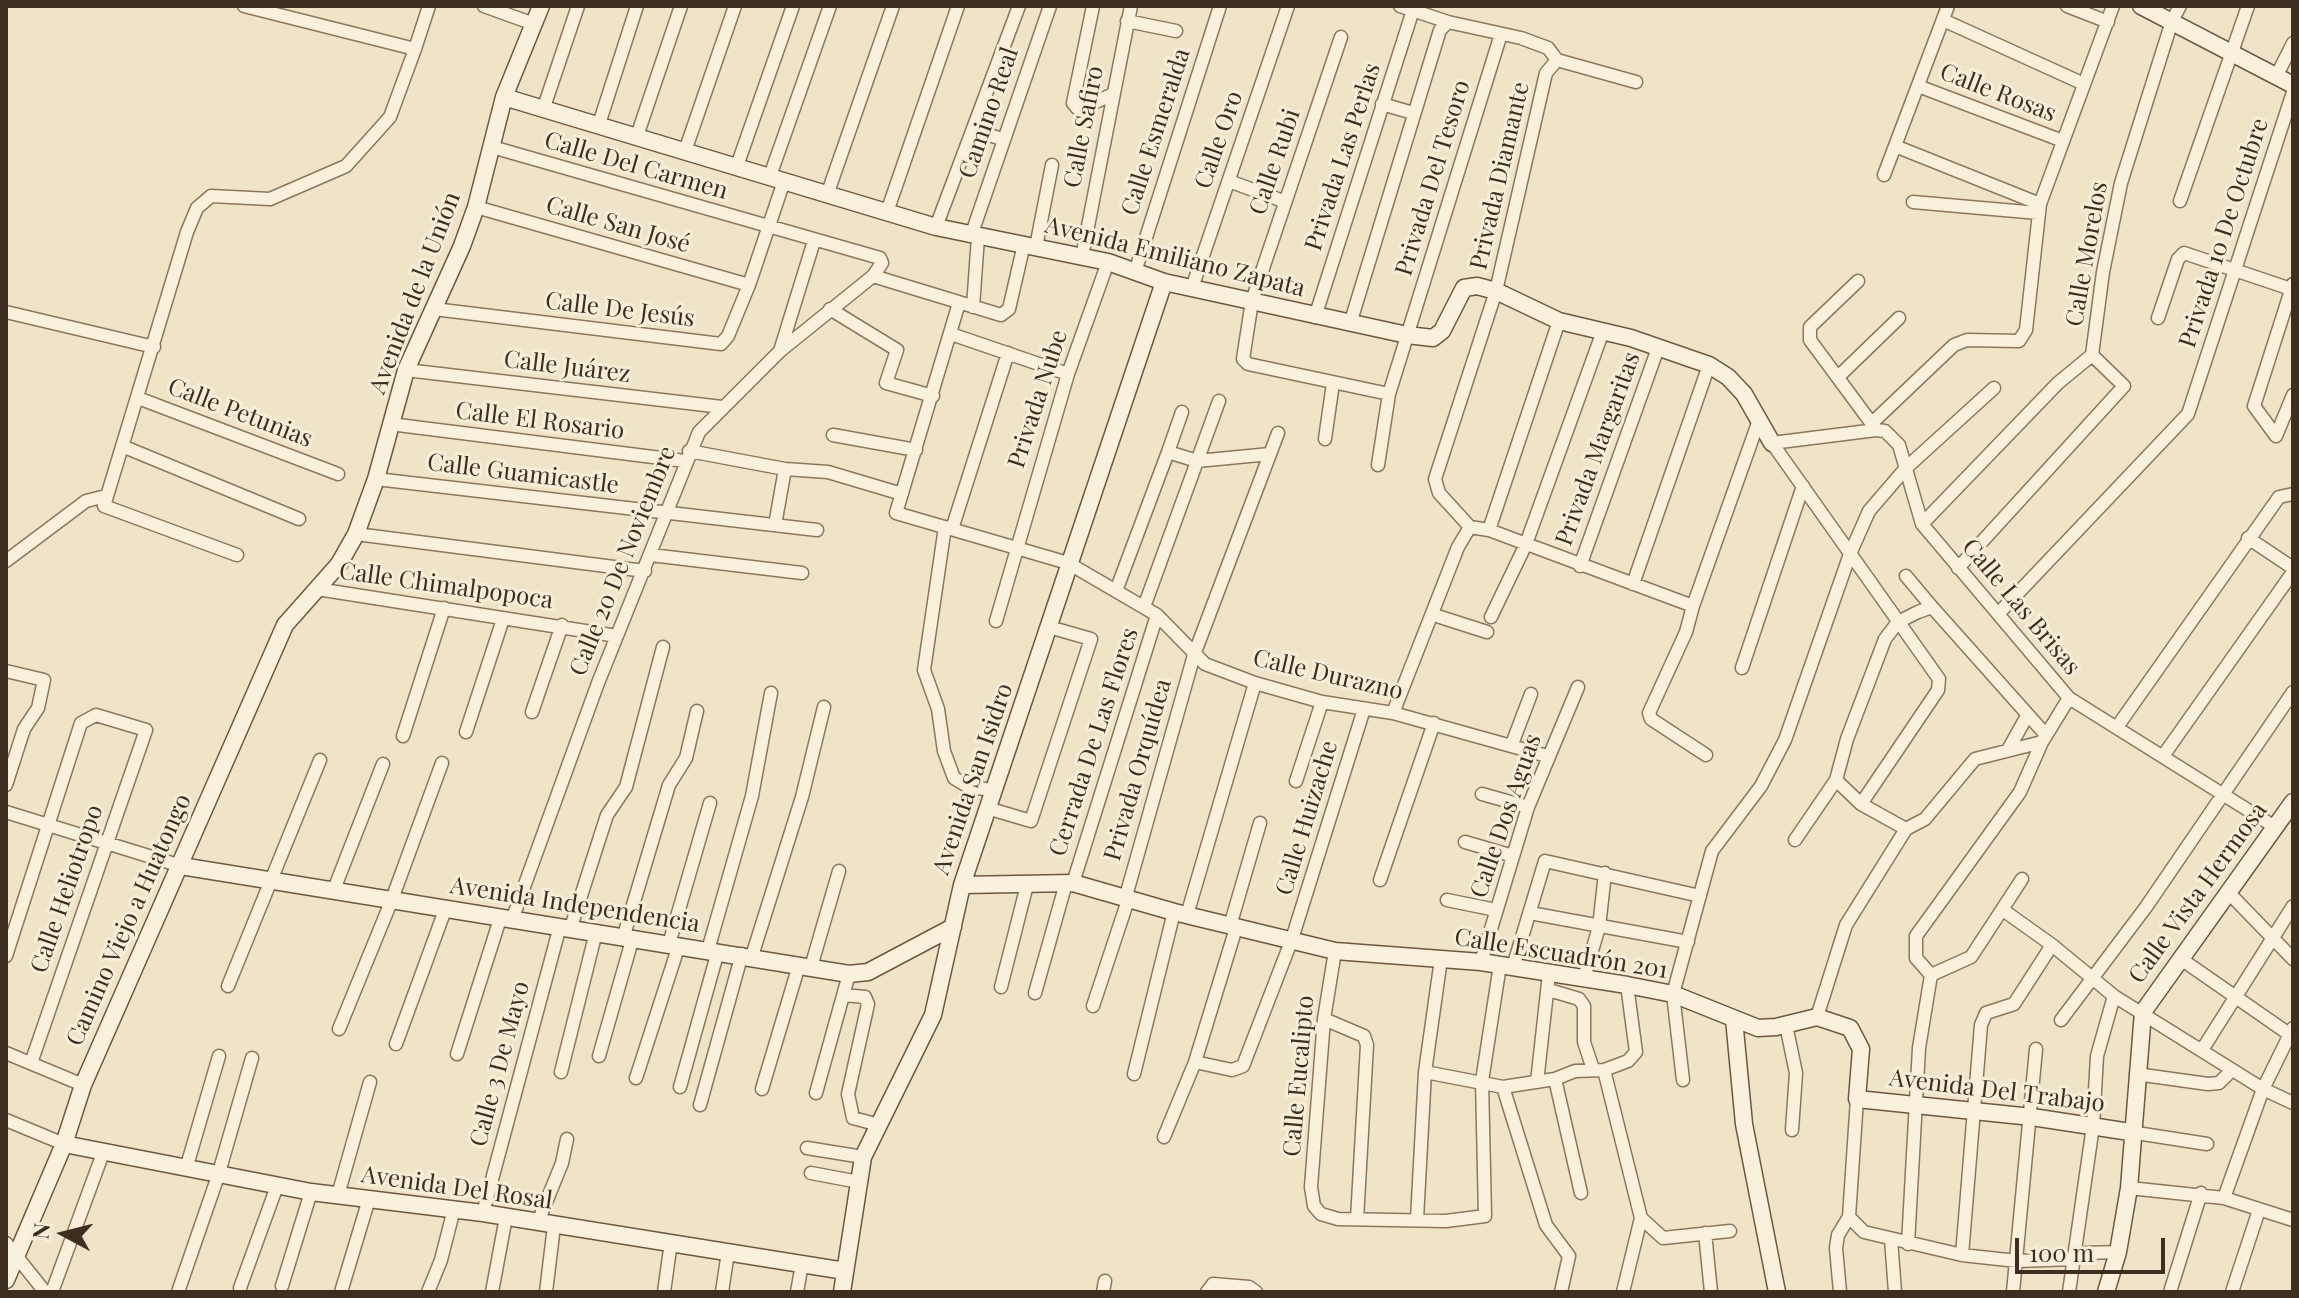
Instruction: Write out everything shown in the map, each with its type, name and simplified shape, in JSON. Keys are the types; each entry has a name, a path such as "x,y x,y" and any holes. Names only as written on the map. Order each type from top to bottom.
{"main road":[{"name":"Avenida de la Unión","path":"317,589 339,564 356,534 376,479 406,370 476,207 504,97 541,6"},
{"path":"2141,6 2176,14 2229,52 2293,85"},
{"name":"Avenida Emiliano Zapata","path":"504,97 936,227 1108,262 1164,282 1350,324 1433,338 1442,331 1464,288 1477,286 1496,291"},
{"name":"Avenida San Isidro","path":"842,1292 863,1157 933,1015 962,885 1164,282"},
{"path":"1496,291 1559,321 1603,331 1709,365 1728,377 1744,394 1772,443"},
{"name":"Camino Viejo a Huatongo","path":"6,1280 11,1249 64,1144 83,1085 181,866 230,745 285,625 317,589"},
{"name":"Calle Vista Hermosa","path":"2143,1012 2293,802"},
{"name":"Avenida Independencia","path":"181,866 391,902 747,955 849,974 868,972 953,927"},
{"name":"Calle Escuadrón 201","path":"962,885 1069,883 1180,914 1335,951 1481,962 1507,966 1549,982 1584,978 1673,994 1758,1028 1817,1017"},
{"path":"2106,1292 2118,1252 2129,1188 2130,1132 2143,1012"},
{"path":"1817,1017 1850,1028 1861,1049 1857,1099"},
{"path":"1734,1019 1744,1124 1777,1292"},
{"name":"Avenida Del Trabajo","path":"1857,1099 2032,1117 2130,1132"},
{"name":"Avenida Del Rosal","path":"64,1144 311,1192 483,1213 845,1271"}],"street":[{"path":"244,6 415,49"},
{"path":"154,347 187,232 203,201 211,196 270,199 346,166 390,117 429,6"},
{"path":"484,6 534,24"},
{"path":"544,107 578,6"},
{"path":"599,124 637,6"},
{"path":"637,136 681,6"},
{"path":"685,151 735,6"},
{"path":"737,166 793,6"},
{"name":"Calle De Jesús","path":"434,309 721,344 728,336 749,285 768,227 777,178 830,6"},
{"path":"827,195 893,6"},
{"path":"887,212 958,6"},
{"path":"936,227 1019,6"},
{"name":"Camino Real","path":"896,513 951,334 966,305 975,236 1002,139 1050,6"},
{"path":"1093,6 1073,103 1077,108 1083,108 1111,95"},
{"name":"Calle Safiro","path":"1082,257 1111,95 1131,6"},
{"name":"Calle Esmeralda","path":"1135,272 1220,6"},
{"name":"Calle Oro","path":"1192,288 1288,6"},
{"path":"1884,175 1948,6"},
{"path":"2067,6 2108,22"},
{"path":"1861,804 1938,690 1939,679 1772,443 1874,427 1954,345 1967,340 2019,341 2026,330 2039,209 2113,6"},
{"path":"2180,201 2229,52 2248,6"},
{"path":"1406,8 1548,48 1557,60"},
{"name":"Privada Las Perlas","path":"1315,317 1382,104 1406,8"},
{"name":"Calle Morelos","path":"1958,568 2124,386 2092,355 2103,272 2121,183 2176,14"},
{"path":"1943,20 2084,84"},
{"path":"1127,21 1176,31"},
{"path":"1350,324 1436,39 1448,22"},
{"name":"Privada Del Tesoro","path":"1378,465 1389,394 1501,34"},
{"name":"Calle Rubi","path":"1333,383 1248,364 1243,359 1252,301 1283,201 1341,37"},
{"path":"2277,75 2293,43"},
{"name":"Privada Diamante","path":"1470,527 1439,493 1435,479 1496,291 1546,73 1557,60 1636,82"},
{"name":"Calle Rosas","path":"1918,86 2063,141"},
{"name":"Privada 10 De Octubre","path":"1998,614 2188,414 2293,92"},
{"path":"1382,104 1413,113"},
{"path":"973,130 1002,139"},
{"path":"1895,146 2039,209"},
{"name":"Calle Del Carmen","path":"492,147 814,241"},
{"path":"873,276 1001,315 1009,309 1052,165"},
{"path":"1229,181 1283,201"},
{"path":"1913,202 2039,209"},
{"name":"Calle San José","path":"476,207 749,285"},
{"path":"780,351 814,241 880,258 881,269 873,276"},
{"path":"2158,318 2178,259 2184,253 2292,286 2254,406 2276,436 2293,395"},
{"name":"Privada Nube","path":"996,621 1013,550 1068,374 1108,262"},
{"name":"Calle 20 De Noviembre","path":"457,1054 506,920 645,571 664,513 699,432 780,351 873,276"},
{"name":"Calle Las Brisas","path":"1858,281 1810,327 1810,340 1874,427 1885,431 1899,445 1922,524 2069,698 2275,827"},
{"path":"830,309 897,350 886,383 933,396"},
{"name":"Calle Petunias","path":"6,312 154,347 138,398 338,474"},
{"path":"1839,376 1899,318"},
{"path":"1489,530 1559,321"},
{"path":"1491,617 1526,544 1603,331"},
{"path":"951,334 1068,374"},
{"name":"Privada Margaritas","path":"1580,566 1658,348"},
{"path":"993,790 969,787 954,778 944,751 938,709 924,670 948,528 1008,353"},
{"path":"1922,524 2058,383 2092,355"},
{"path":"1633,584 1709,365"},
{"name":"Calle Juárez","path":"406,370 722,407"},
{"path":"1325,439 1333,383 1389,394"},
{"path":"1683,1080 1673,994 1712,851 1761,786 1785,740 1850,554 1869,511 1906,468 1994,388"},
{"path":"138,398 104,506 237,555"},
{"path":"1144,607 1219,401"},
{"path":"1116,591 1182,412"},
{"path":"1706,755 1651,719 1649,713 1686,632 1758,423"},
{"name":"Calle El Rosario","path":"390,424 828,472 902,494"},
{"name":"Privada Orquídea","path":"1093,1006 1128,897 1194,655 1278,433"},
{"path":"833,435 916,450"},
{"path":"122,446 299,519"},
{"path":"1168,452 1197,461 1270,454"},
{"path":"775,525 785,469"},
{"name":"Calle Guamicastle","path":"376,479 664,513"},
{"path":"1742,668 1803,486"},
{"path":"2117,727 2248,538 2279,497 2293,494"},
{"path":"6,561 86,501 106,496"},
{"path":"664,513 817,530"},
{"name":"Calle Durazno","path":"896,513 1013,550 1068,563 1157,615 1205,664 1255,683 1322,702 1434,723 1547,756"},
{"path":"1393,713 1434,615 1458,547 1470,527 1489,530 1693,606"},
{"path":"356,534 645,571"},
{"path":"2163,756 2293,570 2248,538"},
{"path":"651,555 802,573"},
{"path":"1906,576 2044,738"},
{"name":"Calle Chimalpopoca","path":"317,589 617,636"},
{"path":"1795,840 1836,780 1885,639 1898,622 1932,607"},
{"path":"403,736 444,608"},
{"name":"Cerrada De Las Flores","path":"1035,993 1157,615"},
{"path":"1434,615 1487,632"},
{"path":"466,732 503,619"},
{"path":"532,712 562,625"},
{"path":"987,808 1031,821 1091,639 1049,627"},
{"name":"Calle 3 De Mayo","path":"483,1213 565,927 607,815 626,787 663,647"},
{"path":"6,671 44,680 38,708 24,729 6,785"},
{"path":"1134,1074 1180,914 1255,683"},
{"name":"Calle Dos Aguas","path":"1481,962 1528,807 1578,687"},
{"path":"2061,1020 2093,980 2293,692"},
{"path":"680,1087 752,796 771,693"},
{"path":"1512,744 1531,694"},
{"path":"1931,975 1916,958 1916,936 2020,792 2044,738 2069,698"},
{"path":"1296,781 1322,702"},
{"path":"700,1105 747,955 802,797 824,707"},
{"name":"Calle Huizache","path":"1195,1062 1232,1070 1243,1066 1292,939 1364,709"},
{"path":"599,1056 669,785 686,758 697,711"},
{"name":"Calle Heliotropo","path":"31,1063 146,730 96,715 81,723 49,825"},
{"path":"2008,750 2027,716"},
{"path":"1380,880 1434,723"},
{"path":"1817,1017 1846,925 1906,829 1925,819 1975,759 2044,738"},
{"path":"228,986 274,881 320,760"},
{"path":"339,1029 391,902 442,763"},
{"path":"333,892 383,764"},
{"path":"1836,780 1861,804 1906,829"},
{"path":"1482,794 1528,807"},
{"path":"636,1078 710,803"},
{"path":"6,812 181,866"},
{"path":"1164,1137 1195,1062 1260,823"},
{"path":"6,956 49,825"},
{"path":"1465,842 1513,856"},
{"path":"1324,1019 1364,1036 1367,1045 1357,1219 1446,1221 1485,1216 1482,1081 1507,966 1530,913 1545,861 1605,873 1630,883 1700,896"},
{"path":"762,1089 839,871"},
{"path":"1584,978 1599,927 1605,873"},
{"path":"1931,975 1971,957 2022,879"},
{"path":"1001,987 1027,885"},
{"path":"2228,892 2293,959"},
{"path":"1447,900 1496,910"},
{"path":"2202,1050 2293,906"},
{"path":"396,1044 445,910"},
{"path":"2003,910 2114,996 2263,1089 2293,1103"},
{"path":"1530,913 1688,942"},
{"path":"561,1072 596,932"},
{"path":"1962,1255 1981,1025 1986,1013 2014,1004 2052,945"},
{"name":"Calle Eucalipto","path":"1335,951 1324,1019 1311,1187 1314,1206 1321,1214 1357,1219"},
{"path":"1417,1219 1425,1072 1441,959"},
{"path":"2181,959 2236,998 2291,1031 2263,1089 2224,1198"},
{"path":"816,1093 849,974"},
{"path":"1908,1244 1919,1048 1931,975"},
{"path":"1537,1082 1549,982 1579,999 1584,1006 1584,1042 1599,1069 1641,1218 1623,1292"},
{"path":"1425,1072 1503,1087 1555,1079 1575,1071 1599,1069 1628,1061 1636,1052 1627,985"},
{"path":"844,995 865,997 868,1004 848,1094 853,1118 879,1125"},
{"path":"2069,1292 2093,1126 2097,1056 2114,996"},
{"path":"1786,1025 1796,1073 1792,1130"},
{"path":"2013,1292 2032,1117 2036,1049"},
{"path":"6,1053 83,1085"},
{"path":"186,1169 219,1056"},
{"path":"178,1292 218,1176 252,1058"},
{"path":"2136,1074 2208,1084 2219,1083 2232,1070"},
{"path":"1555,1079 1581,1193"},
{"path":"338,1195 370,1082"},
{"path":"1503,1087 1546,1225 1569,1256 1561,1292"},
{"path":"1840,1292 1836,1248 1838,1235 1849,1217 1857,1099"},
{"path":"6,1120 64,1144"},
{"path":"2130,1132 2207,1144"},
{"path":"546,1292 546,1224 567,1139"},
{"path":"807,1148 863,1157"},
{"path":"52,1292 103,1153"},
{"path":"811,1173 859,1182"},
{"path":"240,1288 277,1186"},
{"path":"2129,1188 2201,1193 2293,1220"},
{"path":"282,1286 311,1192"},
{"path":"2170,1292 2201,1193"},
{"path":"341,1292 369,1199"},
{"path":"428,1292 441,1260 454,1209"},
{"path":"2232,1292 2259,1210"},
{"path":"492,1292 506,1217"},
{"path":"1849,1217 1864,1232 1962,1255 2017,1261 2075,1259 2086,1253 2118,1252"},
{"path":"1641,1218 1663,1238 1730,1231"},
{"path":"1705,1233 1711,1292"},
{"path":"1891,1239 1895,1292"},
{"path":"664,1292 671,1242"},
{"path":"11,1249 45,1292"},
{"path":"722,1292 728,1252"},
{"path":"797,1292 802,1264"},
{"path":"1207,1292 1213,1284 1249,1287 1256,1292"}]}
